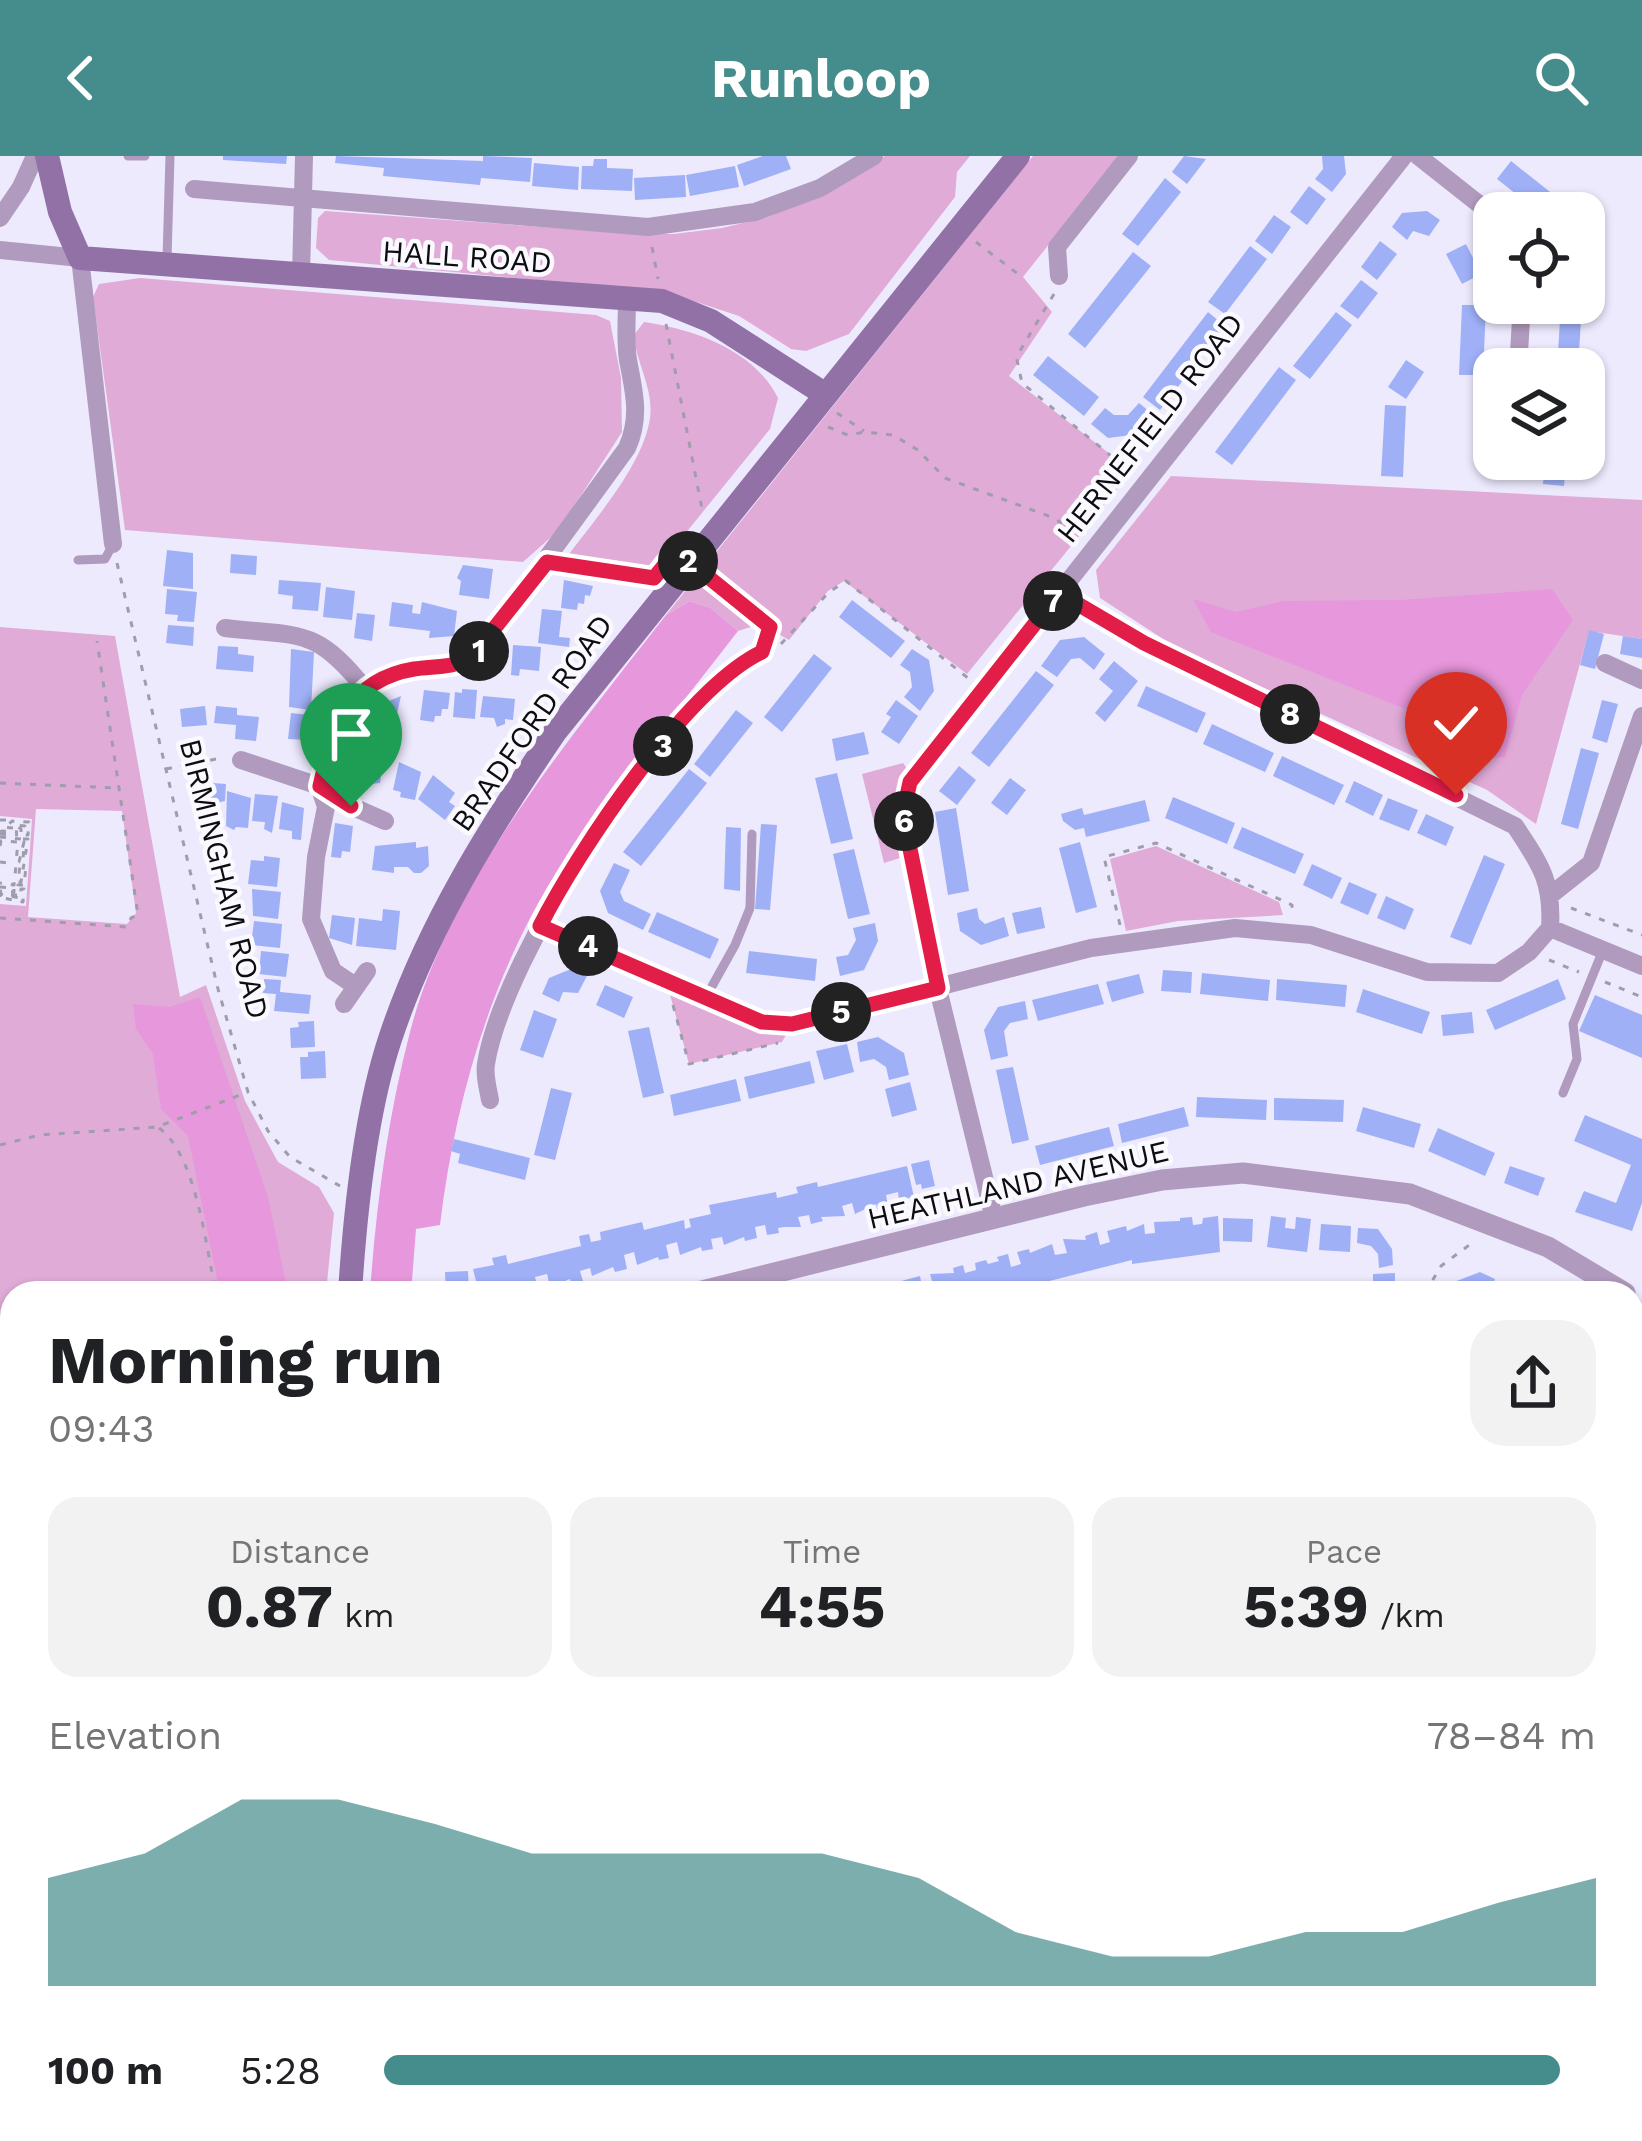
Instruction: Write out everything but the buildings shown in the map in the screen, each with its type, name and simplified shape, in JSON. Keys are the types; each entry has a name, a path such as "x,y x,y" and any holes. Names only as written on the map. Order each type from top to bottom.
{"main road":[{"path":"47,156 60,212 80,258"},
{"name":"BRADFORD ROAD","path":"351,1281 363,1165 388,1043 412,979 490,828 554,732 1018,156"},
{"name":"HALL ROAD","path":"80,258 662,301 711,321 826,395"}],"street":[{"path":"0,218 35,156"},
{"path":"301,275 304,156"},
{"path":"194,189 648,227 754,212 820,188 874,156"},
{"path":"1059,276 1057,247 1130,156"},
{"name":"HERNEFIELD ROAD","path":"994,1218 938,988 903,814 910,782 1405,156"},
{"path":"1418,156 1473,199"},
{"path":"0,250 80,258 112,544"},
{"path":"344,1004 360,978 332,971 311,920 326,807 320,786 344,709 394,673 470,659 547,562 627,448 635,431 637,402 628,359 627,299"},
{"path":"540,926 762,1022 792,1024 1090,948 1235,928 1311,935 1427,972 1498,973 1529,952 1550,928 1552,894 1541,865 1515,826 1144,643 1059,593"},
{"path":"267,633 269,609"},
{"path":"225,628 314,639 338,654 366,690"},
{"path":"490,1100 485,1069 493,1034 558,891 619,801 710,686 762,652"},
{"path":"1605,663 1642,680"},
{"path":"1552,894 1591,863 1642,716"},
{"path":"241,760 320,786 385,821"},
{"path":"1550,928 1642,966"},
{"name":"HEATHLAND AVENUE","path":"742,1281 1162,1180 1243,1173 1410,1194 1548,1247 1604,1281"}],"lane":[{"path":"128,156 145,156"},
{"path":"166,265 170,156"},
{"path":"78,560 105,559 112,544"},
{"path":"706,998 749,908 752,834"},
{"path":"1563,1093 1577,1059 1574,1024 1603,950"}],"path":[{"path":"648,227 703,516"},
{"path":"980,245 1022,278"},
{"path":"1059,276 1052,302 1017,360 1022,383 1134,474"},
{"path":"826,395 833,410 865,432"},
{"path":"807,418 848,436 865,432 893,435 918,450 945,478 1054,518 1083,537"},
{"name":"BIRMINGHAM ROAD","path":"112,544 218,989 248,1092 268,1130 290,1157 343,1187"},
{"path":"547,562 654,578"},
{"path":"689,562 770,627 762,652"},
{"path":"762,652 786,642 829,592 846,580 971,680"},
{"path":"0,918 128,927 138,915 97,641"},
{"path":"166,769 215,757 241,760"},
{"path":"0,782 121,788"},
{"path":"0,822 29,822 28,835 25,826 18,833 0,836"},
{"path":"0,892 14,885 16,865 20,865 18,882 22,882 28,839 18,833"},
{"path":"0,846 1,841 18,842 19,862 24,842 24,885 18,885 17,895 9,895"},
{"path":"1124,944 1104,857 1156,843 1292,905 1292,933"},
{"path":"24,889 23,902 3,898 0,892 20,898 24,889"},
{"path":"666,980 688,1064 782,1042 792,1024"},
{"path":"0,1145 40,1135 158,1127 248,1092"},
{"path":"158,1127 170,1136 183,1161 213,1281"},
{"path":"1433,1281 1467,1243 1506,1229"}],"shaded area":[{"path":"885,156 970,156 957,172 955,197 849,334 806,351 791,349 739,316 669,293 329,260 316,248 318,218 325,211 638,234 722,228 768,217 867,170"},
{"path":"1033,156 1119,156 1023,277 1052,312 1009,376 1132,471 967,674 844,581 828,591 789,640 760,624 738,631 711,608 690,601 666,615"},
{"path":"140,278 596,315 610,321 621,378 622,432 558,531 523,562 125,530 93,297 99,284"},
{"path":"644,322 702,336 754,367 778,398 770,429 646,582 558,569 625,477 645,437 649,397 634,335"},
{"path":"1171,476 1642,500 1642,639 1589,631 1536,824 1487,790 1177,648 1100,598 1096,570"},
{"path":"1552,589 1573,620 1522,695 1505,757 1460,761 1413,712 1211,632 1193,599 1236,612 1284,601 1400,600"},
{"path":"690,601 711,608 738,631 604,804 537,905 480,1038 456,1131 440,1225 416,1229 412,1281 371,1281 384,1161 402,1064 429,975 454,920 517,812 666,615"},
{"path":"0,627 115,636 180,997 206,985 245,1101 278,1162 319,1187 334,1213 327,1281 0,1281 0,904 26,906 32,819 0,816","holes":["36,809 122,811 136,913 127,924 28,917"]},
{"path":"903,763 908,770 895,797 900,858 884,863 862,774"},
{"path":"1156,846 1279,902 1283,915 1178,921 1126,931 1110,859"},
{"path":"666,980 792,1024 782,1042 689,1064"},
{"path":"200,997 268,1197 286,1281 218,1281 188,1136 161,1109 153,1054 136,1029 133,1004 170,1007"}],"route":[{"path":"351,806 320,786 344,709 366,690 394,673 470,659 547,562 654,578 676,551 770,627 762,652 710,686 619,801 540,926 762,1022 792,1024 938,988 903,814 910,782 1059,593 1144,643 1456,795"}]}
